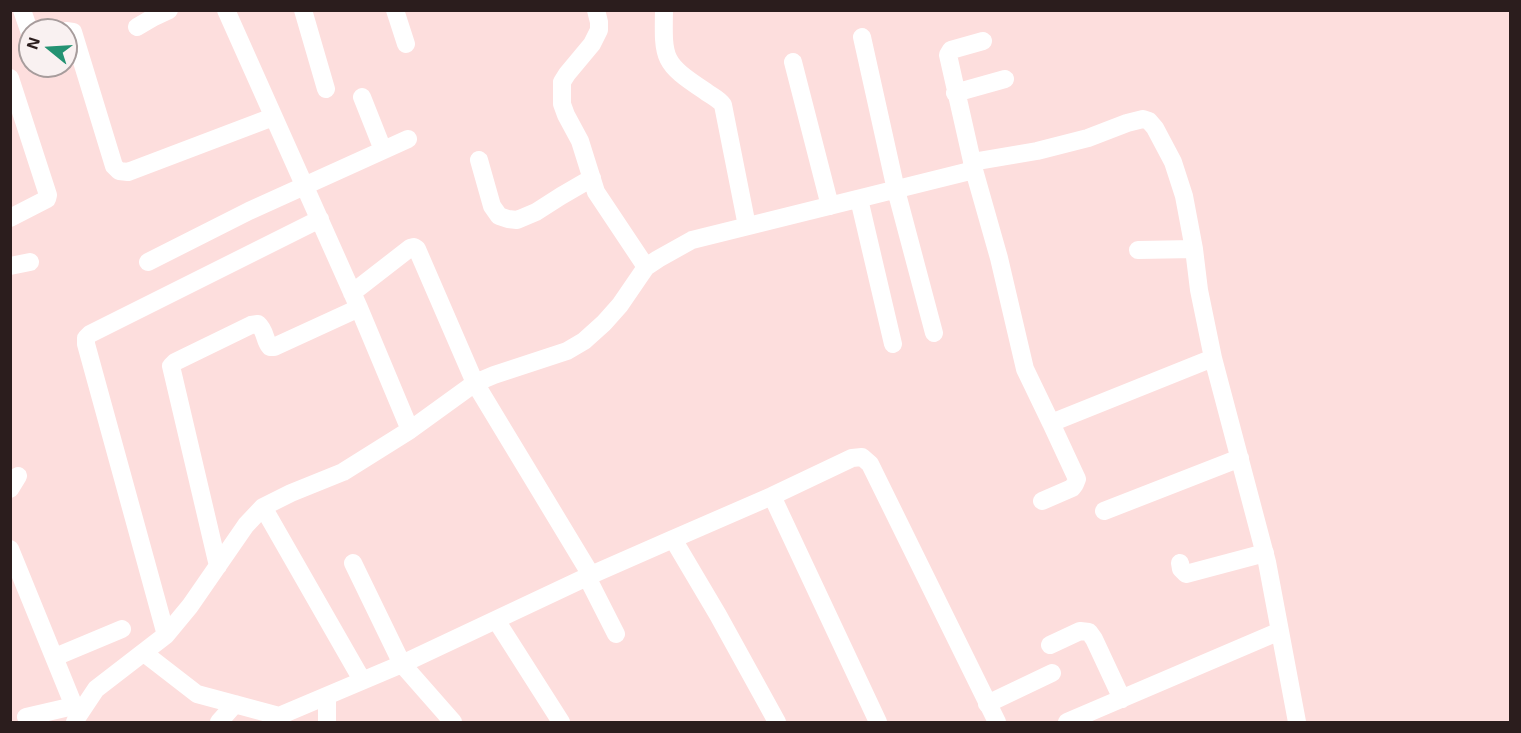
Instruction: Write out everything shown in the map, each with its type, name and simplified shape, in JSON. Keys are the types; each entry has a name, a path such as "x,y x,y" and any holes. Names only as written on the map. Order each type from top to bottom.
{"street":[{"path":"137,27 170,10"},
{"path":"225,10 356,300 410,430"},
{"path":"303,10 326,88"},
{"path":"395,10 406,44"},
{"path":"596,10 599,30 592,44 562,82 562,104 580,141 596,192 646,267"},
{"path":"664,10 664,47 669,62 677,71 720,100 723,105 747,226"},
{"path":"862,37 896,190 934,333"},
{"path":"983,41 951,50 948,53 956,93 1025,369 1077,479 1072,488 1042,501"},
{"path":"78,48 114,166 119,171 128,172 273,117"},
{"path":"793,62 830,206"},
{"path":"10,78 48,195 47,199 10,218"},
{"path":"956,93 1005,79"},
{"path":"362,97 383,150"},
{"path":"26,717 72,717 96,689 166,635 190,606 246,525 263,507 343,472 410,430 475,383 567,351 584,340 609,317 646,267 692,240 896,190 973,166 1088,138 1143,119 1149,121 1155,128 1173,162 1184,196 1213,358 1265,553 1297,723"},
{"path":"148,262 249,211 408,139"},
{"path":"479,160 492,206 499,216 508,219 517,220 536,212 592,178"},
{"path":"859,199 893,344"},
{"path":"166,635 86,338 320,219"},
{"path":"218,566 171,366 251,325 258,324 263,328 267,343 270,347 274,347 356,300 414,247 417,249 475,383 589,576 616,633"},
{"path":"1138,250 1194,249"},
{"path":"10,266 30,262"},
{"path":"1051,423 1213,358"},
{"path":"144,653 197,694 277,719 852,458 862,457 870,464 997,723"},
{"path":"1104,511 1240,458"},
{"path":"772,496 878,723"},
{"path":"263,507 362,680"},
{"path":"673,539 777,723"},
{"path":"10,549 54,657 72,717"},
{"path":"1180,563 1185,574 1265,553"},
{"path":"353,562 402,664 453,723"},
{"path":"10,596 18,596 21,600 72,717"},
{"path":"496,620 561,723"},
{"path":"54,657 122,630"},
{"path":"1050,645 1080,631 1089,632 1122,699"},
{"path":"1067,723 1280,631"},
{"path":"987,704 1052,673"},
{"path":"327,696 327,723"},
{"path":"219,723 235,704"}]}
